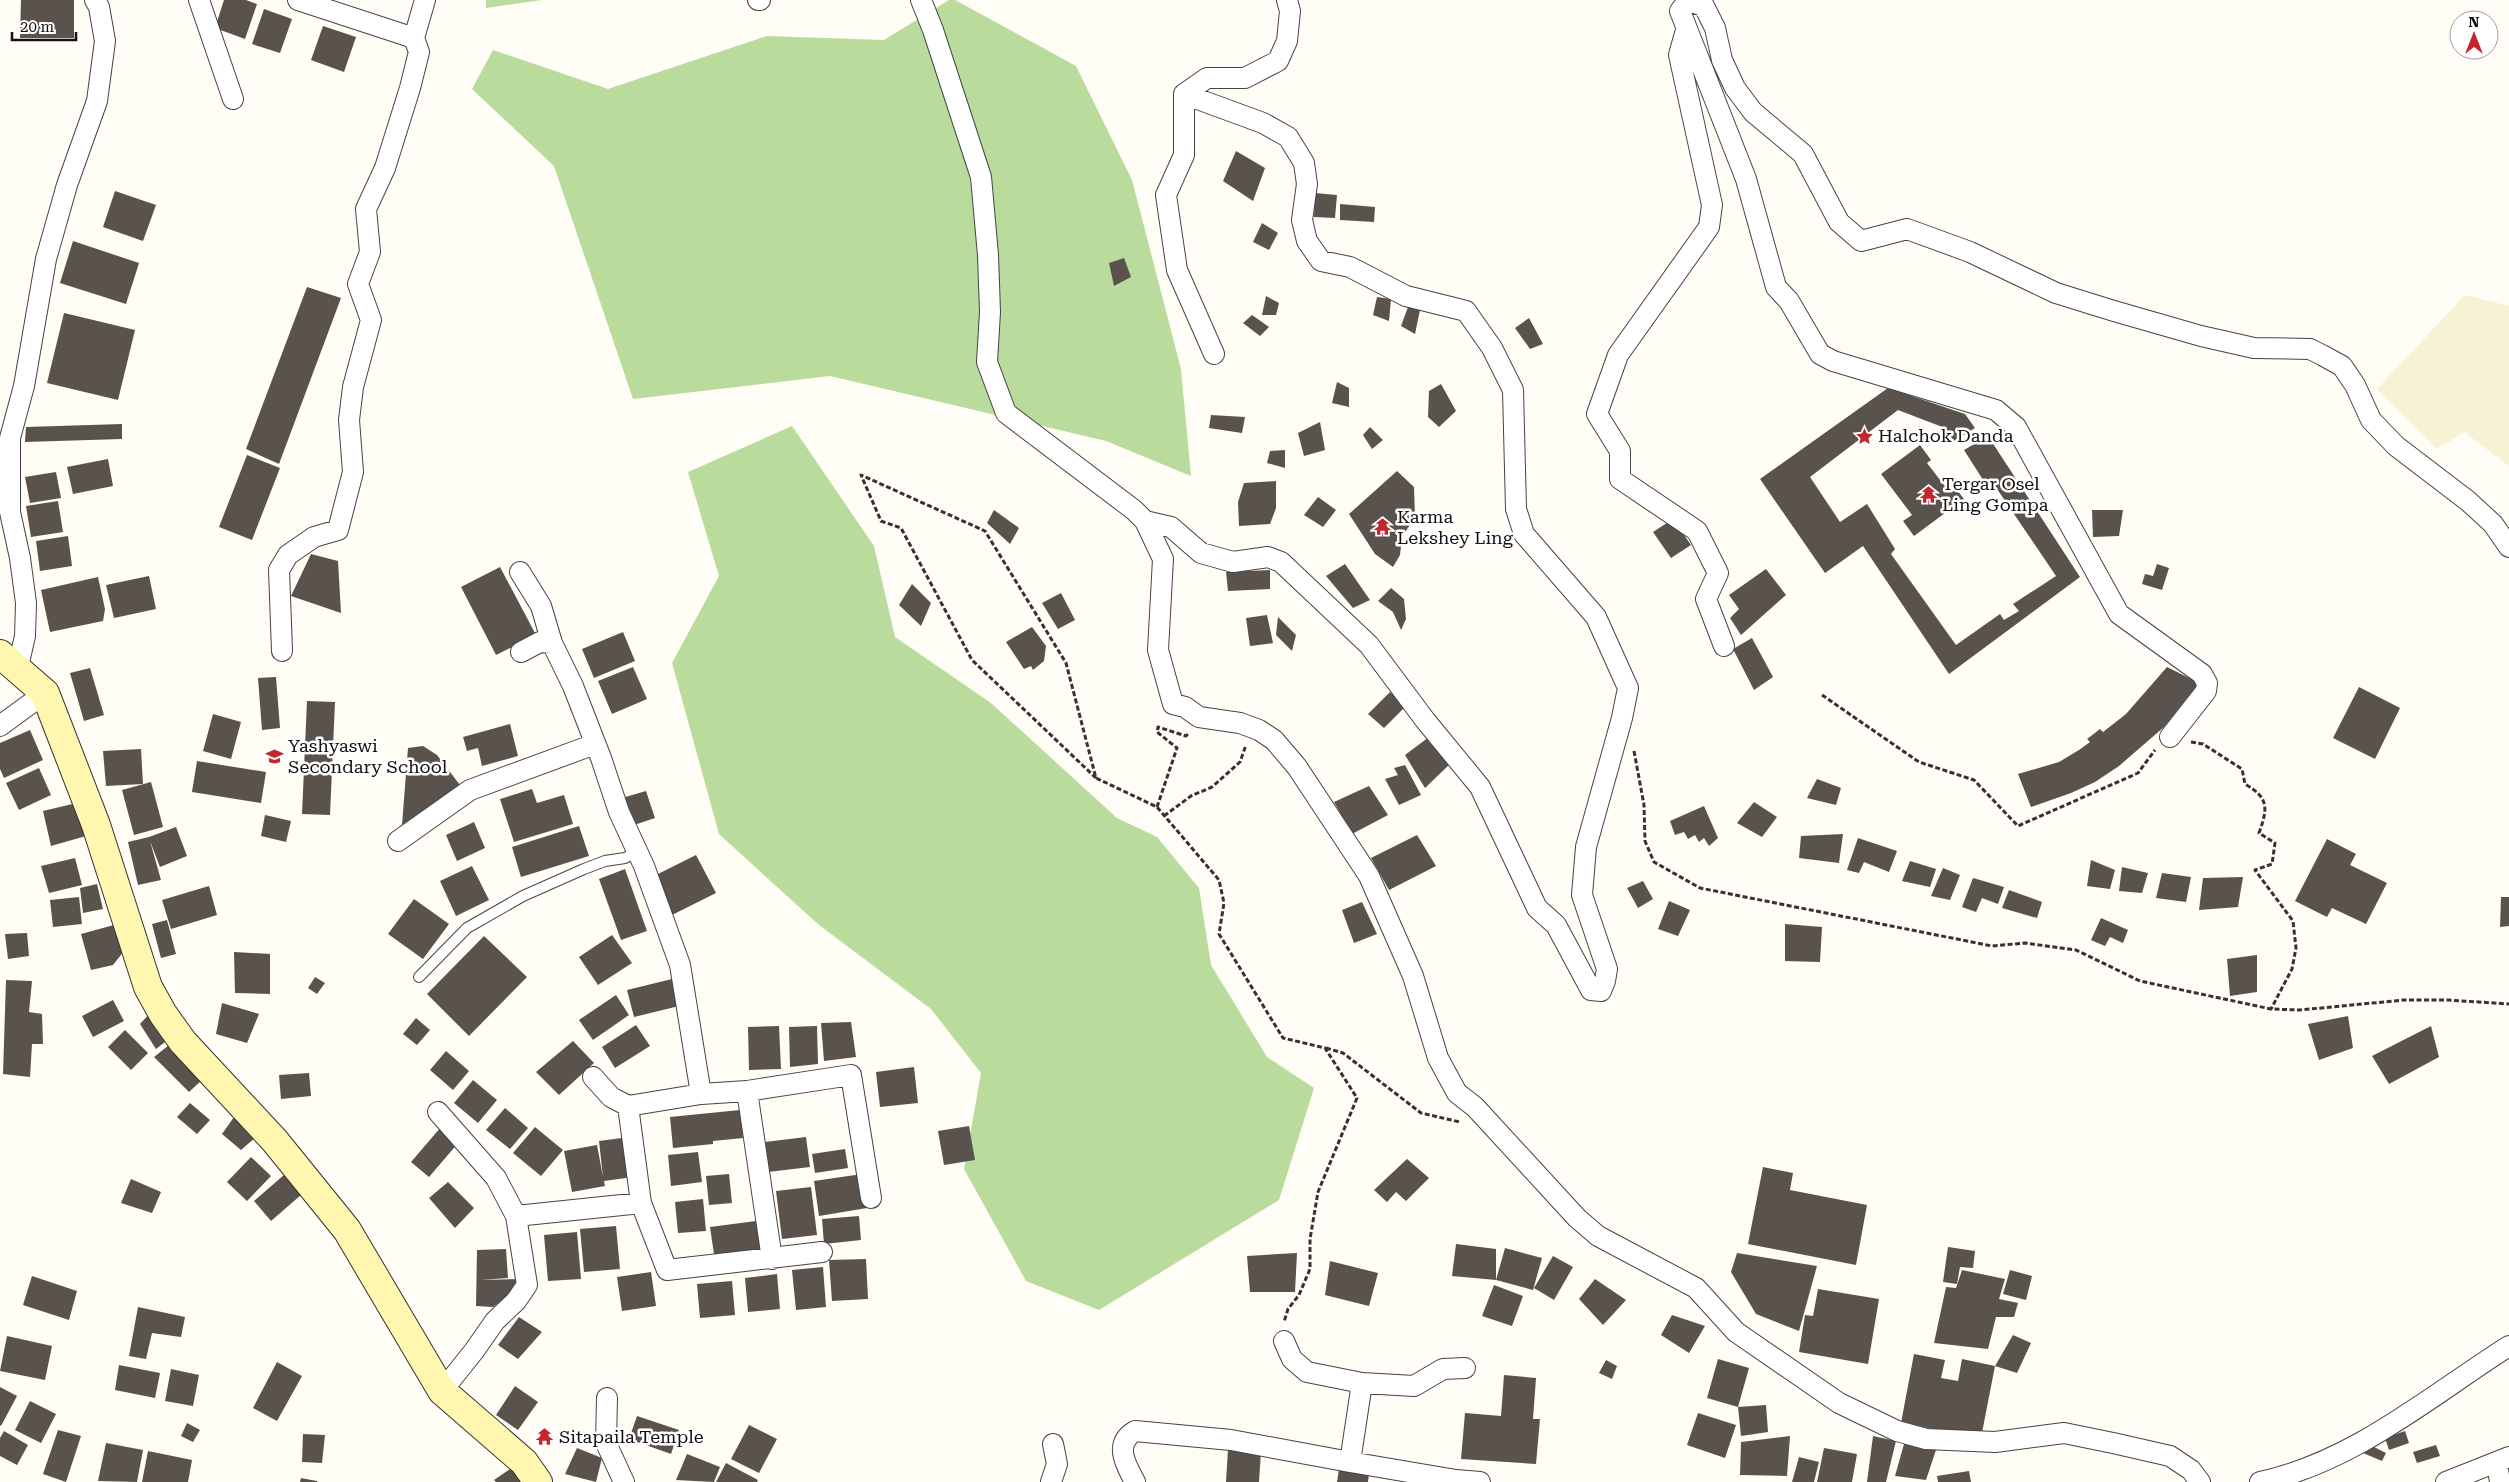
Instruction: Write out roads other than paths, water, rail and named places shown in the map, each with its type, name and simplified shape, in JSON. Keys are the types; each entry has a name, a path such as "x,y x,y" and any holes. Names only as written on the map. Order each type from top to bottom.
{"main road":[{"path":"8,662 45,693 96,825 148,987 163,1014 183,1042 275,1141 347,1230 442,1390 524,1462 538,1482"}],"street":[{"path":"8,662 26,636 26,603 20,558 10,512 10,438 24,386 46,259 67,185 97,101 105,41 99,7 95,0"},
{"path":"199,0 233,99"},
{"path":"298,0 414,38"},
{"path":"282,651 279,570 288,555 314,537 338,530 353,472 350,420 352,395 371,320 358,284 370,252 366,209 385,168 410,88 419,52 414,38 425,0"},
{"path":"921,0 934,30 981,177 988,256 990,312 987,362 1006,413 1134,510 1145,521 1163,559 1158,650 1173,704 1185,707 1199,717 1240,723 1253,728 1274,740 1297,767 1369,876 1413,976 1438,1058 1457,1093 1475,1107 1577,1218 1598,1236 1696,1288 1736,1332 1839,1403 1897,1431 1926,1439 1965,1441 2018,1440 2064,1433 2170,1456 2191,1470 2200,1482"},
{"path":"1184,94 1207,78 1245,78 1278,61 1287,41 1290,12 1286,0"},
{"path":"2170,737 2206,691 2206,683 2202,674 2119,614 2016,427 1996,410 1833,361 1820,354 1789,301 1776,287 1746,179 1680,11 1688,0 1704,6 1715,28 1722,60 1735,88 1754,112 1803,154 1839,222 1861,241 1907,229 1970,252 2056,293 2114,311 2200,336 2246,346 2310,349 2342,366 2355,385 2371,420 2396,446 2468,501 2493,524 2509,548"},
{"path":"1686,30 1679,55 1712,206 1709,227 1618,355 1597,414 1620,451 1620,479 1697,531 1718,573 1706,600 1724,646"},
{"path":"1145,521 1171,526 1201,553 1233,562 1268,557 1281,562 1369,644 1425,720 1480,787 1537,908 1556,925 1592,990 1600,991 1605,981 1606,970 1582,895 1586,847 1622,718 1628,688 1596,617 1524,534 1516,509 1512,390 1492,348 1466,311 1406,296 1350,267 1321,261 1307,241 1302,220 1307,184 1304,163 1288,137 1263,123 1184,94"},
{"path":"1184,94 1184,156 1166,195 1177,270 1214,354"},
{"path":"520,572 541,606 552,643 574,686 619,812 644,866 680,965 701,1094"},
{"path":"521,652 540,642 552,643"},
{"path":"0,726 45,693"},
{"path":"398,841 470,790 595,744"},
{"path":"593,1076 611,1097 628,1106 701,1094 747,1091 851,1076 870,1198"},
{"path":"747,1091 772,1258"},
{"path":"628,1106 641,1203 668,1270 822,1252"},
{"path":"438,1112 496,1178 516,1216 527,1285 516,1301 495,1321 474,1352 442,1390"},
{"path":"516,1216 641,1203"},
{"path":"1284,1340 1292,1358 1307,1372 1362,1383 1414,1386 1443,1369 1465,1368"},
{"path":"2260,1482 2286,1476 2333,1458 2406,1414 2509,1346"},
{"path":"1350,1462 1362,1383"},
{"path":"607,1398 606,1443 624,1482"},
{"path":"1135,1482 1122,1456 1125,1441 1135,1431 1232,1440 1456,1480 1480,1482"},
{"path":"1051,1482 1057,1464 1053,1444"},
{"path":"2446,1482 2502,1467"}],"lane":[{"path":"419,976 467,928 523,896 605,861 624,858 630,853 634,853 644,866"}],"place":[{"name":"Halchok Danda","path":"1864,436"},
{"name":"Tergar Osel Ling Gompa","path":"1928,494"},
{"name":"Karma Lekshey Ling","path":"1383,527"},
{"name":"Yashyaswi Secondary School","path":"274,756"},
{"name":"Sitapaila Temple","path":"545,1437"}]}
